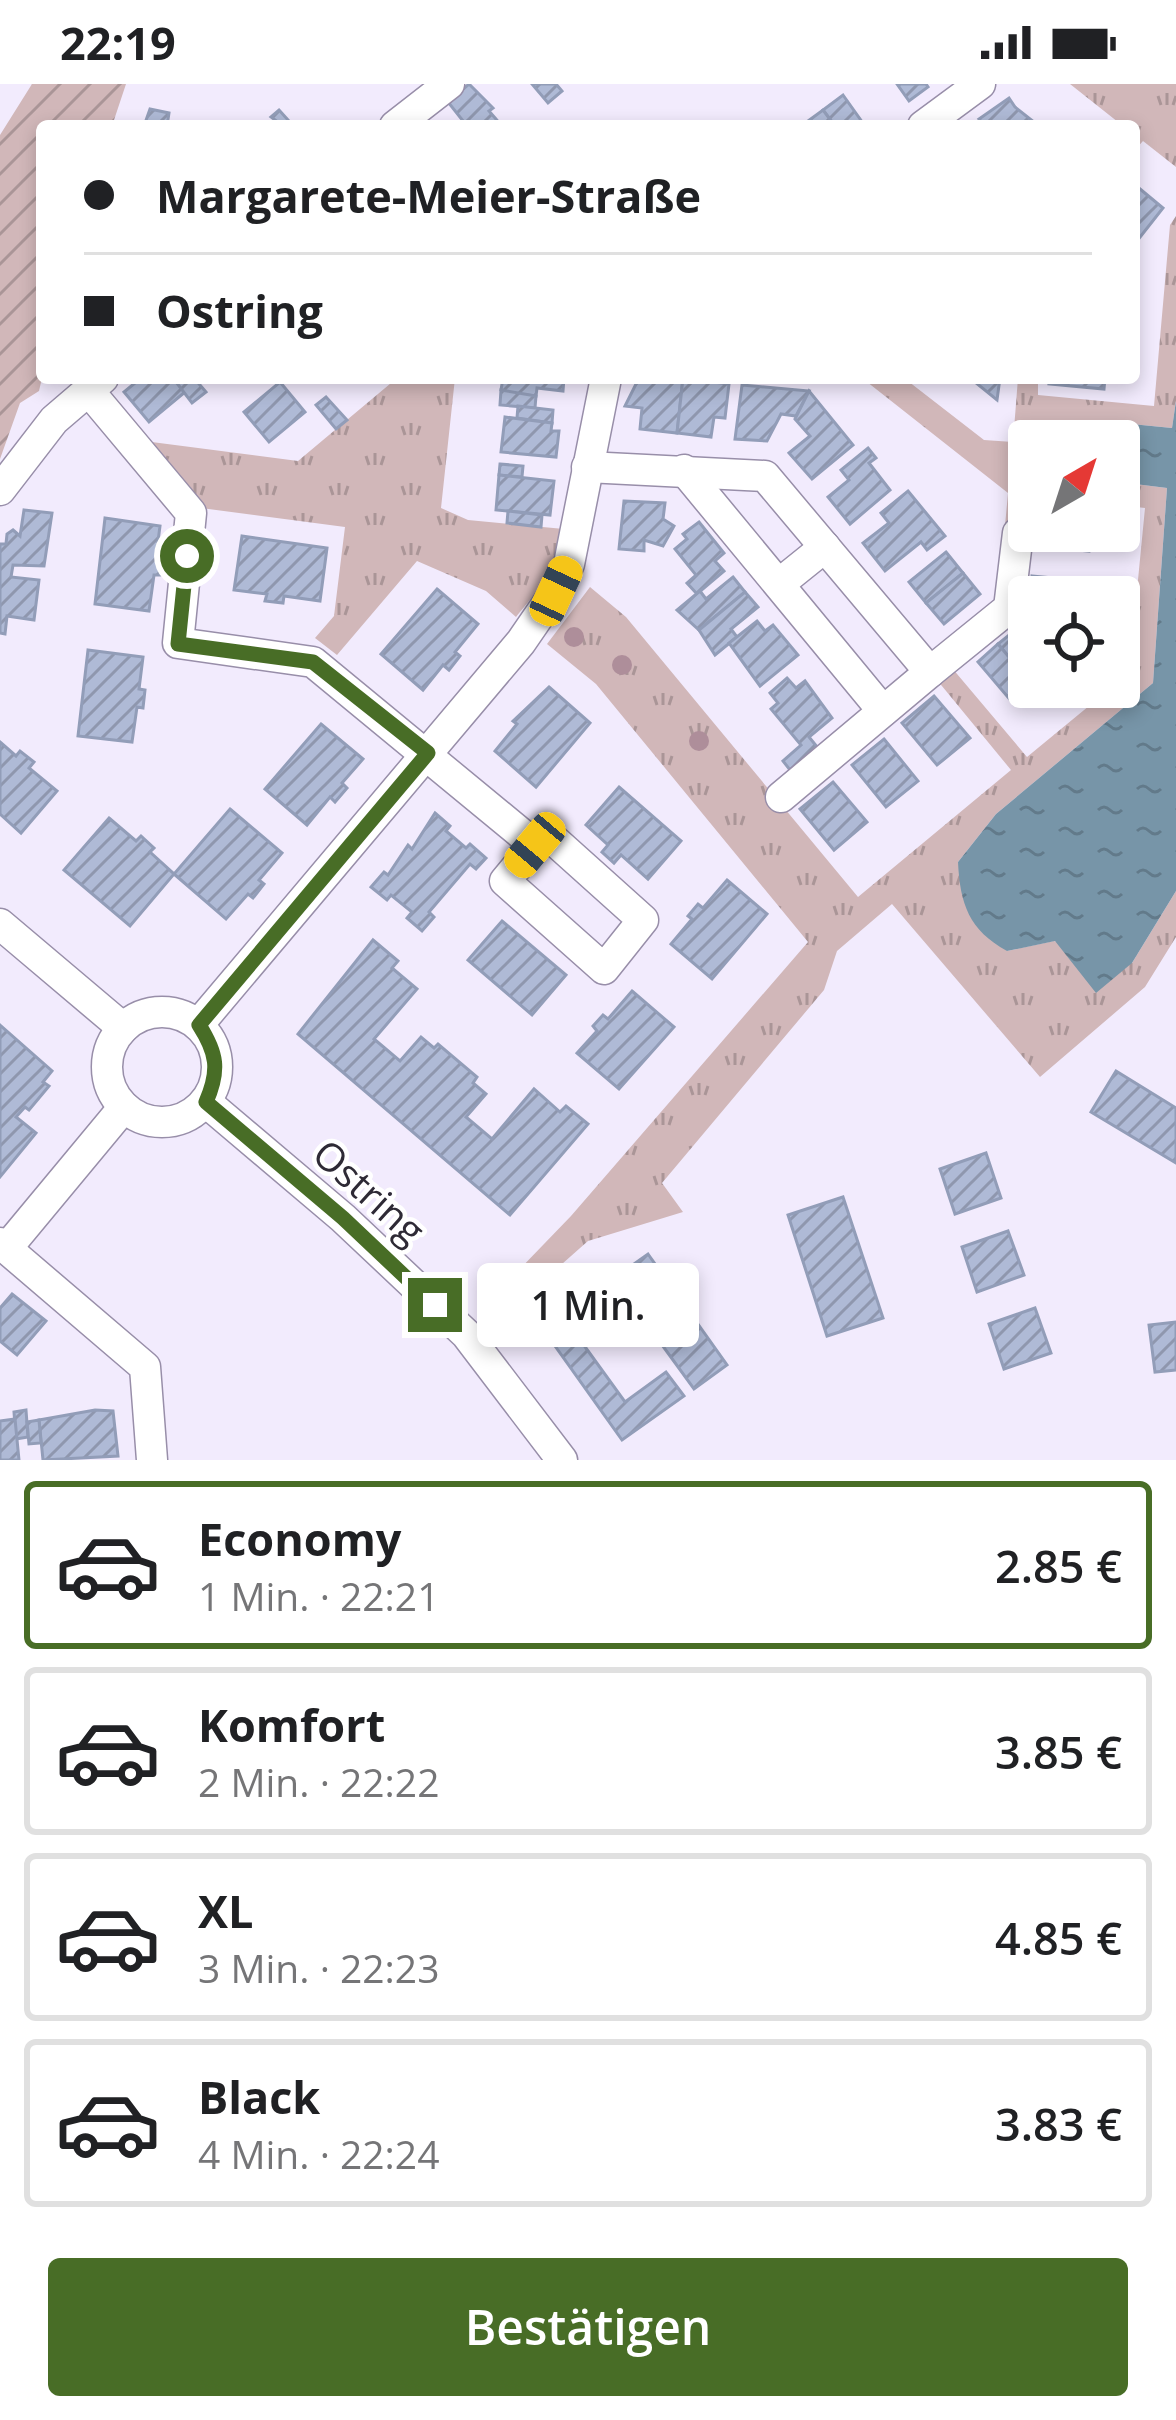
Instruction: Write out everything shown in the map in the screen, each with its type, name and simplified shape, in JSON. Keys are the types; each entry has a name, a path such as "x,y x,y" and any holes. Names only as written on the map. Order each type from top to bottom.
{"street":[{"path":"403,120 449,84"},
{"path":"931,120 980,84"},
{"path":"0,490 54,420 95,384 191,513 178,644 313,662 535,845"},
{"path":"199,1025 521,643 556,591 569,563 605,384"},
{"path":"587,467 764,476 930,672"},
{"path":"684,470 884,710"},
{"path":"779,584 825,547"},
{"path":"781,797 1009,608 1016,552"},
{"path":"545,832 643,920 604,969 505,881 535,845 545,832"},
{"path":"0,924 123,1028"},
{"path":"160,1011 199,1025 214,1048 217,1076 206,1102 188,1117 165,1123 142,1119 124,1107 110,1088 106,1067 111,1045 123,1028 140,1016 160,1011"},
{"name":"Ostring","path":"206,1102 343,1218 466,1334 562,1460"},
{"path":"124,1107 4,1245 145,1367 152,1460"}],"green space":[{"path":"32,84 126,84 114,120 36,120 36,384 41,384 39,391 20,403 0,459 0,135"},
{"path":"1070,84 1176,84 1176,167 1143,141 1140,144 1140,120 1115,120"},
{"path":"1176,216 1172,428 1140,425 1140,420 1015,420 1018,384 1038,384 1038,395 1154,406 1170,225"},
{"path":"390,384 454,384 441,508 468,520 564,529 557,554 516,617 486,591 417,561 337,655 315,638 334,616 345,527 201,508 144,441 298,461"},
{"path":"870,384 912,384 984,440 1008,442 1008,493"},
{"path":"1140,485 1167,488 1153,683 1140,694 1138,576 1145,508 1140,507"},
{"path":"590,587 626,617 858,897 1011,770 937,680 952,668 1027,757 1086,708 1123,708 996,814 958,862 1007,951 1054,941 1132,963 1176,891 1176,937 1145,987 1040,1077 892,904 837,951 824,990 662,1183 683,1212 588,1241 501,1318 488,1302 571,1216 808,942 596,684 547,644"}],"water":[{"path":"1176,401 1176,891 1132,963 1096,993 1055,941 1007,951 984,934 964,903 958,862 996,814 1123,708 1140,708 1140,694 1153,683 1167,488 1140,485 1140,425 1172,428"}],"building":[{"path":"469,84 493,108 489,111 497,120 462,120 448,102"},
{"path":"532,84 556,84 562,91 548,103"},
{"path":"897,84 926,84 928,87 909,101"},
{"path":"843,95 861,120 830,120 823,110"},
{"path":"1009,98 1031,120 980,120"},
{"path":"150,109 169,113 168,120 146,120"},
{"path":"279,110 288,120 275,120 271,117"},
{"path":"823,110 830,120 809,120"},
{"path":"1140,189 1163,208 1140,237"},
{"path":"134,384 178,384 185,392 149,422 124,392"},
{"path":"178,384 199,384 206,392 192,403"},
{"path":"282,384 305,412 269,442 244,412"},
{"path":"502,384 564,384 563,391 537,388 536,396 501,390"},
{"path":"636,384 682,384 677,433 640,429 642,408 625,406"},
{"path":"682,384 729,384 725,418 714,417 711,437 677,433"},
{"path":"977,384 999,384 997,400"},
{"path":"1049,384 1104,384 1104,389"},
{"path":"742,385 809,391 796,416 781,414 767,441 735,439"},
{"path":"501,390 536,396 535,408 500,405"},
{"path":"809,391 853,445 812,479 789,453 810,436 795,419"},
{"path":"326,397 347,420 336,429 316,405"},
{"path":"518,406 553,410 552,423 517,418"},
{"path":"505,417 552,423 551,431 559,431 556,457 501,452"},
{"path":"868,448 876,458 869,463 890,490 850,524 828,497 849,480 841,470"},
{"path":"500,464 523,466 522,477 499,475"},
{"path":"499,475 554,481 550,515 496,510"},
{"path":"908,491 945,536 927,550 921,542 885,571 863,543 889,523 881,513"},
{"path":"624,501 665,503 663,519 674,526 663,546 644,540 644,551 619,549"},
{"path":"24,510 52,513 44,566 13,565 11,577 39,580 34,620 7,616 5,634 0,633 0,544 6,544 13,530 20,536"},
{"path":"508,511 542,515 541,527 507,523"},
{"path":"105,518 160,526 156,557 162,558 160,575 154,575 149,611 95,604"},
{"path":"699,522 724,553 715,561 724,571 697,594 687,583 696,575 675,549 687,539 683,534"},
{"path":"242,536 327,548 320,601 284,596 283,603 265,601 267,594 234,590"},
{"path":"946,552 963,573 926,603 909,582"},
{"path":"963,573 980,594 944,624 926,603"},
{"path":"733,577 745,592 699,630 677,610 700,591 706,599"},
{"path":"437,589 478,624 455,652 460,656 449,670 443,665 423,690 381,654"},
{"path":"745,592 758,607 731,629 737,637 715,655 699,630"},
{"path":"757,621 765,631 773,625 798,655 760,686 729,643"},
{"path":"1008,636 1008,656 998,644"},
{"path":"998,644 1008,656 1008,697 978,662"},
{"path":"88,650 143,657 139,689 145,690 143,708 137,707 132,742 78,736"},
{"path":"787,678 796,688 805,681 832,718 809,737 818,748 790,770 783,761 801,745 771,709 778,703 770,693"},
{"path":"549,687 590,723 536,787 495,751 517,724 513,721"},
{"path":"934,696 970,738 937,765 902,723"},
{"path":"321,724 363,759 342,783 347,788 335,802 330,797 307,825 265,789"},
{"path":"884,739 918,781 886,807 852,765"},
{"path":"0,742 16,756 20,751 34,762 29,768 57,791 21,833 0,814"},
{"path":"833,782 867,822 834,850 800,809"},
{"path":"619,787 681,841 648,879 621,855 614,863 602,852 608,845 586,825"},
{"path":"230,809 282,853 259,880 264,884 253,898 248,894 226,919 174,874"},
{"path":"435,813 450,826 446,831 486,858 476,869 470,864 429,912 434,917 422,931 407,918 412,912 371,887 384,872 388,875 408,845 412,849"},
{"path":"109,818 136,841 141,836 154,848 150,852 174,874 130,926 64,870"},
{"path":"727,880 767,914 712,979 671,944 698,904 703,908"},
{"path":"502,921 566,975 532,1015 468,960"},
{"path":"373,940 398,961 392,968 417,989 374,1039 400,1061 421,1037 434,1048 438,1044 477,1077 473,1083 486,1094 466,1117 492,1139 534,1089 560,1112 566,1106 588,1124 510,1215 298,1034"},
{"path":"632,991 674,1027 619,1089 577,1053 597,1031 593,1026 603,1015 608,1019"},
{"path":"0,1025 52,1071 43,1082 49,1086 29,1110 25,1107 16,1117 36,1133 0,1177"},
{"path":"1116,1071 1176,1108 1176,1163 1091,1112"},
{"path":"986,1153 1001,1198 955,1214 940,1169"},
{"path":"843,1197 883,1318 827,1336 788,1215"},
{"path":"1008,1231 1024,1275 977,1292 962,1247"},
{"path":"648,1254 665,1278 589,1332 572,1308"},
{"path":"12,1294 46,1321 17,1355 0,1341 0,1308"},
{"path":"683,1303 727,1365 694,1389 649,1327"},
{"path":"1035,1308 1051,1353 1004,1369 989,1324"},
{"path":"562,1315 625,1402 666,1372 684,1396 622,1440 543,1329"},
{"path":"1176,1322 1176,1370 1155,1372 1149,1325"},
{"path":"26,1410 28,1437 16,1439 14,1412"},
{"path":"113,1411 118,1456 43,1460 39,1420"},
{"path":"15,1419 19,1460 0,1460 0,1421"},
{"path":"39,1420 41,1443 29,1444 27,1422"}],"route":[{"path":"187,556 178,644 313,662 428,753 199,1025 214,1048 217,1076 206,1102 343,1218 435,1305"}]}
